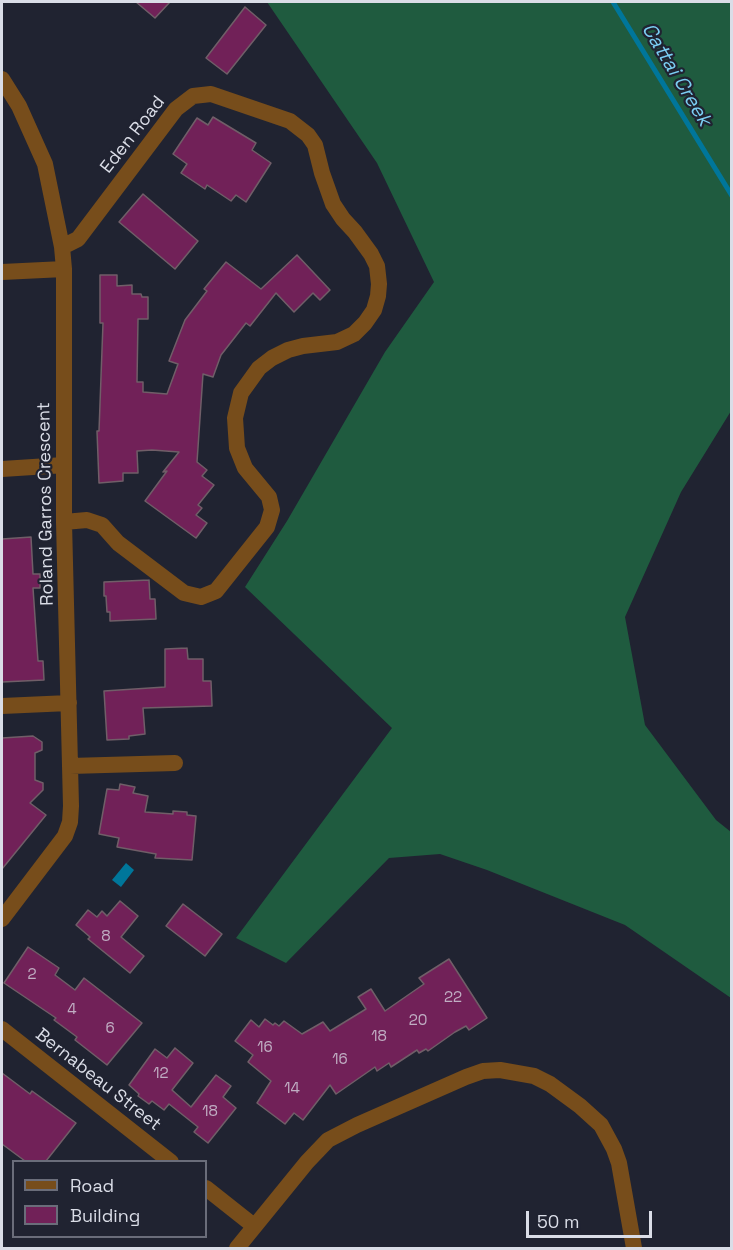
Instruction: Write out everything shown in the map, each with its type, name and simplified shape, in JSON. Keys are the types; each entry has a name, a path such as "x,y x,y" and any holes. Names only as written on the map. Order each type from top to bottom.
{"street":[{"name":"Roland Garros Crescent","path":"2,79 19,106 45,164 62,247 64,269 64,522 70,766 70,822 65,836 2,918"},
{"name":"Eden Road","path":"62,247 78,239 176,109 193,96 211,94 290,121 308,135 315,145 333,204 371,254 377,266 379,284 374,310 354,333 337,342 303,346 272,358 259,368 242,393 235,417 237,448 245,468 269,497 272,510 267,527 216,591 201,597 184,593 118,543 102,525 87,520 64,522"},
{"path":"2,273 64,269"},
{"path":"2,469 64,465"},
{"path":"2,706 69,703"},
{"path":"70,766 175,763"},
{"name":"Bernabeau Street","path":"2,1029 170,1160"},
{"path":"237,1248 318,1150 335,1136 466,1077 483,1071 500,1070 534,1076 550,1084 601,1125 619,1163 633,1248"},
{"path":"207,1189 254,1226"}],"green space":[{"path":"267,2 731,2 731,411 681,492 625,617 645,725 716,820 731,832 731,998 625,925 487,870 440,854 389,858 286,963 236,938 392,728 245,587 287,521 385,352 434,282 377,163"}],"water":[{"path":"126,863 134,870 121,887 112,880"}],"building":[{"path":"136,2 170,2 155,18"},
{"path":"245,7 266,25 227,74 206,58"},
{"path":"213,117 256,143 252,150 271,163 246,202 236,195 231,201 207,185 205,189 181,173 187,164 173,154 197,118 208,125"},
{"path":"143,194 198,241 175,269 119,222"},
{"path":"297,255 330,290 320,300 313,293 294,312 276,293 250,326 246,323 221,355 213,377 203,374 197,462 207,470 202,476 214,485 198,505 202,508 196,515 207,523 196,538 145,501 179,452 137,451 138,473 123,473 123,481 99,483 97,431 99,431 103,323 100,323 100,275 117,275 117,286 132,285 132,294 148,297 148,319 138,319 137,382 143,382 143,392 167,394 178,364 169,361 185,320 207,291 204,289 226,262 261,289"},
{"path":"31,537 33,574 40,574 40,588 33,588 38,661 43,661 44,680 2,682 2,539"},
{"path":"149,580 150,599 155,599 156,619 110,621 110,612 107,612 106,596 104,596 104,582"},
{"path":"187,648 188,659 203,659 203,681 211,681 212,706 143,708 145,734 129,736 129,739 107,740 104,691 165,687 165,649"},
{"path":"33,736 42,742 42,750 35,753 35,780 43,783 43,790 30,803 46,815 2,869 2,738"},
{"path":"120,784 135,787 133,793 148,796 145,812 173,814 173,811 187,812 187,815 196,816 192,860 155,858 156,854 117,847 119,838 99,834 107,789 119,790"},
{"path":"120,901 138,916 121,937 144,956 130,973 88,939 90,937 76,925 88,910 97,917 102,911 107,916"},
{"path":"183,904 222,934 205,956 166,926"},
{"path":"28,947 59,968 55,975 75,990 84,978 142,1023 107,1065 75,1040 77,1037 54,1020 56,1018 4,983"},
{"path":"449,959 487,1018 469,1030 466,1026 455,1032 428,1051 426,1049 419,1053 417,1050 391,1067 389,1063 377,1071 375,1067 336,1094 330,1085 303,1120 294,1113 285,1124 257,1103 271,1081 248,1062 253,1055 235,1041 251,1020 259,1027 265,1019 279,1026 284,1021 302,1034 323,1022 330,1031 366,1009 358,997 371,989 385,1011 424,984 419,978"},
{"path":"175,1048 193,1063 172,1090 191,1107 216,1075 231,1086 223,1097 236,1108 208,1143 194,1132 198,1127 169,1104 164,1110 152,1101 149,1104 129,1085 155,1049 167,1058"},
{"path":"2,1073 30,1094 32,1091 76,1123 47,1160 24,1160 2,1144"}],"waterway":[{"name":"Cattai Creek","path":"613,2 732,196"}]}
